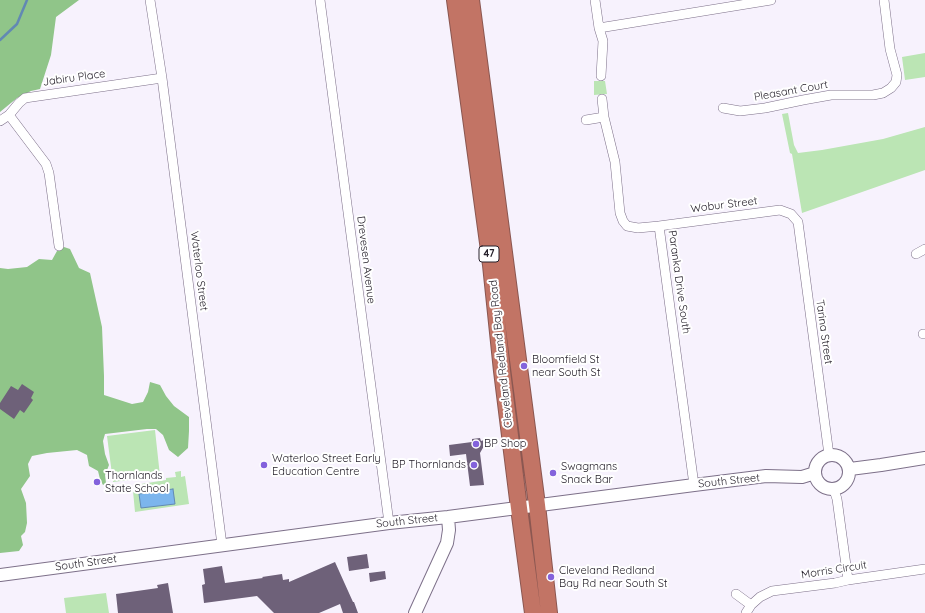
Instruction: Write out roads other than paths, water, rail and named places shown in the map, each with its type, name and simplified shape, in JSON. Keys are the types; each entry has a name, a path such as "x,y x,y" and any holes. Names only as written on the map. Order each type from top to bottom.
{"highway":[{"name":"Cleveland Redland Bay Road","path":"455,0 491,265 501,364 533,613"},
{"name":"Cleveland Redland Bay Road","path":"471,0 538,505 549,613"}],"street":[{"name":"Waterloo Street","path":"150,0 162,78 222,545"},
{"name":"Drevesen Avenue","path":"320,0 388,523"},
{"path":"595,0 599,28 603,41 601,76"},
{"path":"599,28 771,0"},
{"name":"Pleasant Court","path":"723,108 740,111 765,108 831,95 873,95 883,93 891,88 896,82 897,75 890,49 884,0"},
{"name":"Jabiru Place","path":"0,121 9,115 19,102 25,98 162,78"},
{"name":"Paranka Drive South","path":"602,98 604,117 615,162 620,213 623,221 627,226 638,228 659,226 694,485"},
{"path":"9,115 46,164 49,173 59,246"},
{"path":"586,120 604,117"},
{"name":"Wobur Street","path":"659,226 780,210 791,214"},
{"name":"Tarina Street","path":"791,214 798,222 829,455"},
{"path":"916,254 925,249"},
{"path":"829,455 836,455 842,458 850,469 850,476 846,483 841,488 834,490 823,487 816,478 815,473 819,461 823,457 829,455"},
{"path":"850,469 925,458"},
{"name":"South Street","path":"0,575 388,523 448,517 766,476 796,478 815,473"},
{"path":"834,490 837,499 848,580"},
{"path":"415,613 446,543 450,530 448,517"},
{"name":"Morris Circuit","path":"736,594 749,609 760,597 772,591 925,569"}],"water":[{"path":"173,489 175,504 141,508 139,494"}],"waterway":[{"path":"0,40 17,24 27,0"}],"place":[{"name":"Bloomfield St near South St","path":"524,366"},
{"name":"BP Shop","path":"476,444"},
{"name":"Waterloo Street Early Education Centre","path":"264,465"},
{"name":"BP Thornlands","path":"474,465"},
{"name":"Swagmans Snack Bar","path":"553,473"},
{"name":"Thornlands State School","path":"97,482"},
{"name":"Cleveland Redland Bay Rd near South St","path":"551,577"}]}
